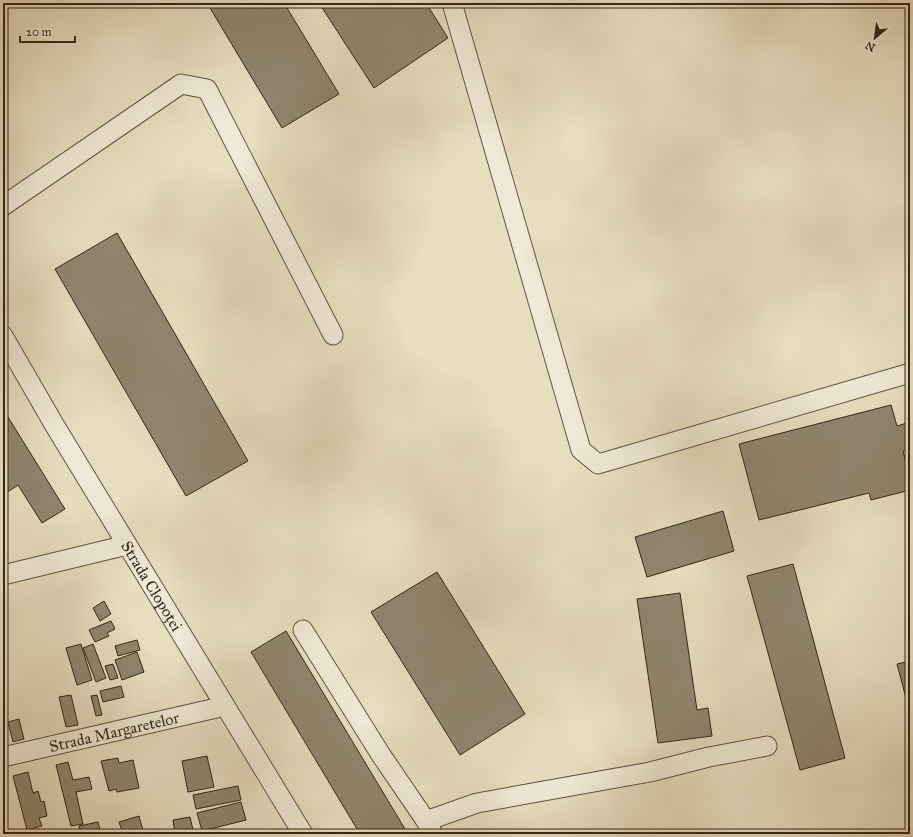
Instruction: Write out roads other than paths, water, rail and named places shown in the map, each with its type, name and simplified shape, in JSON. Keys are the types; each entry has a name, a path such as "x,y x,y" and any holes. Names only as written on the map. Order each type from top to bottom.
{"street":[{"path":"452,3 581,450 598,464 910,373"},
{"path":"3,206 181,84 207,89 333,335"},
{"name":"Strada Clopoței","path":"3,336 54,426 303,834"},
{"path":"3,575 127,545"},
{"path":"303,630 381,755 429,827 477,803 650,772 709,757 767,746"},
{"name":"Strada Margaretelor","path":"3,757 225,706"}]}
